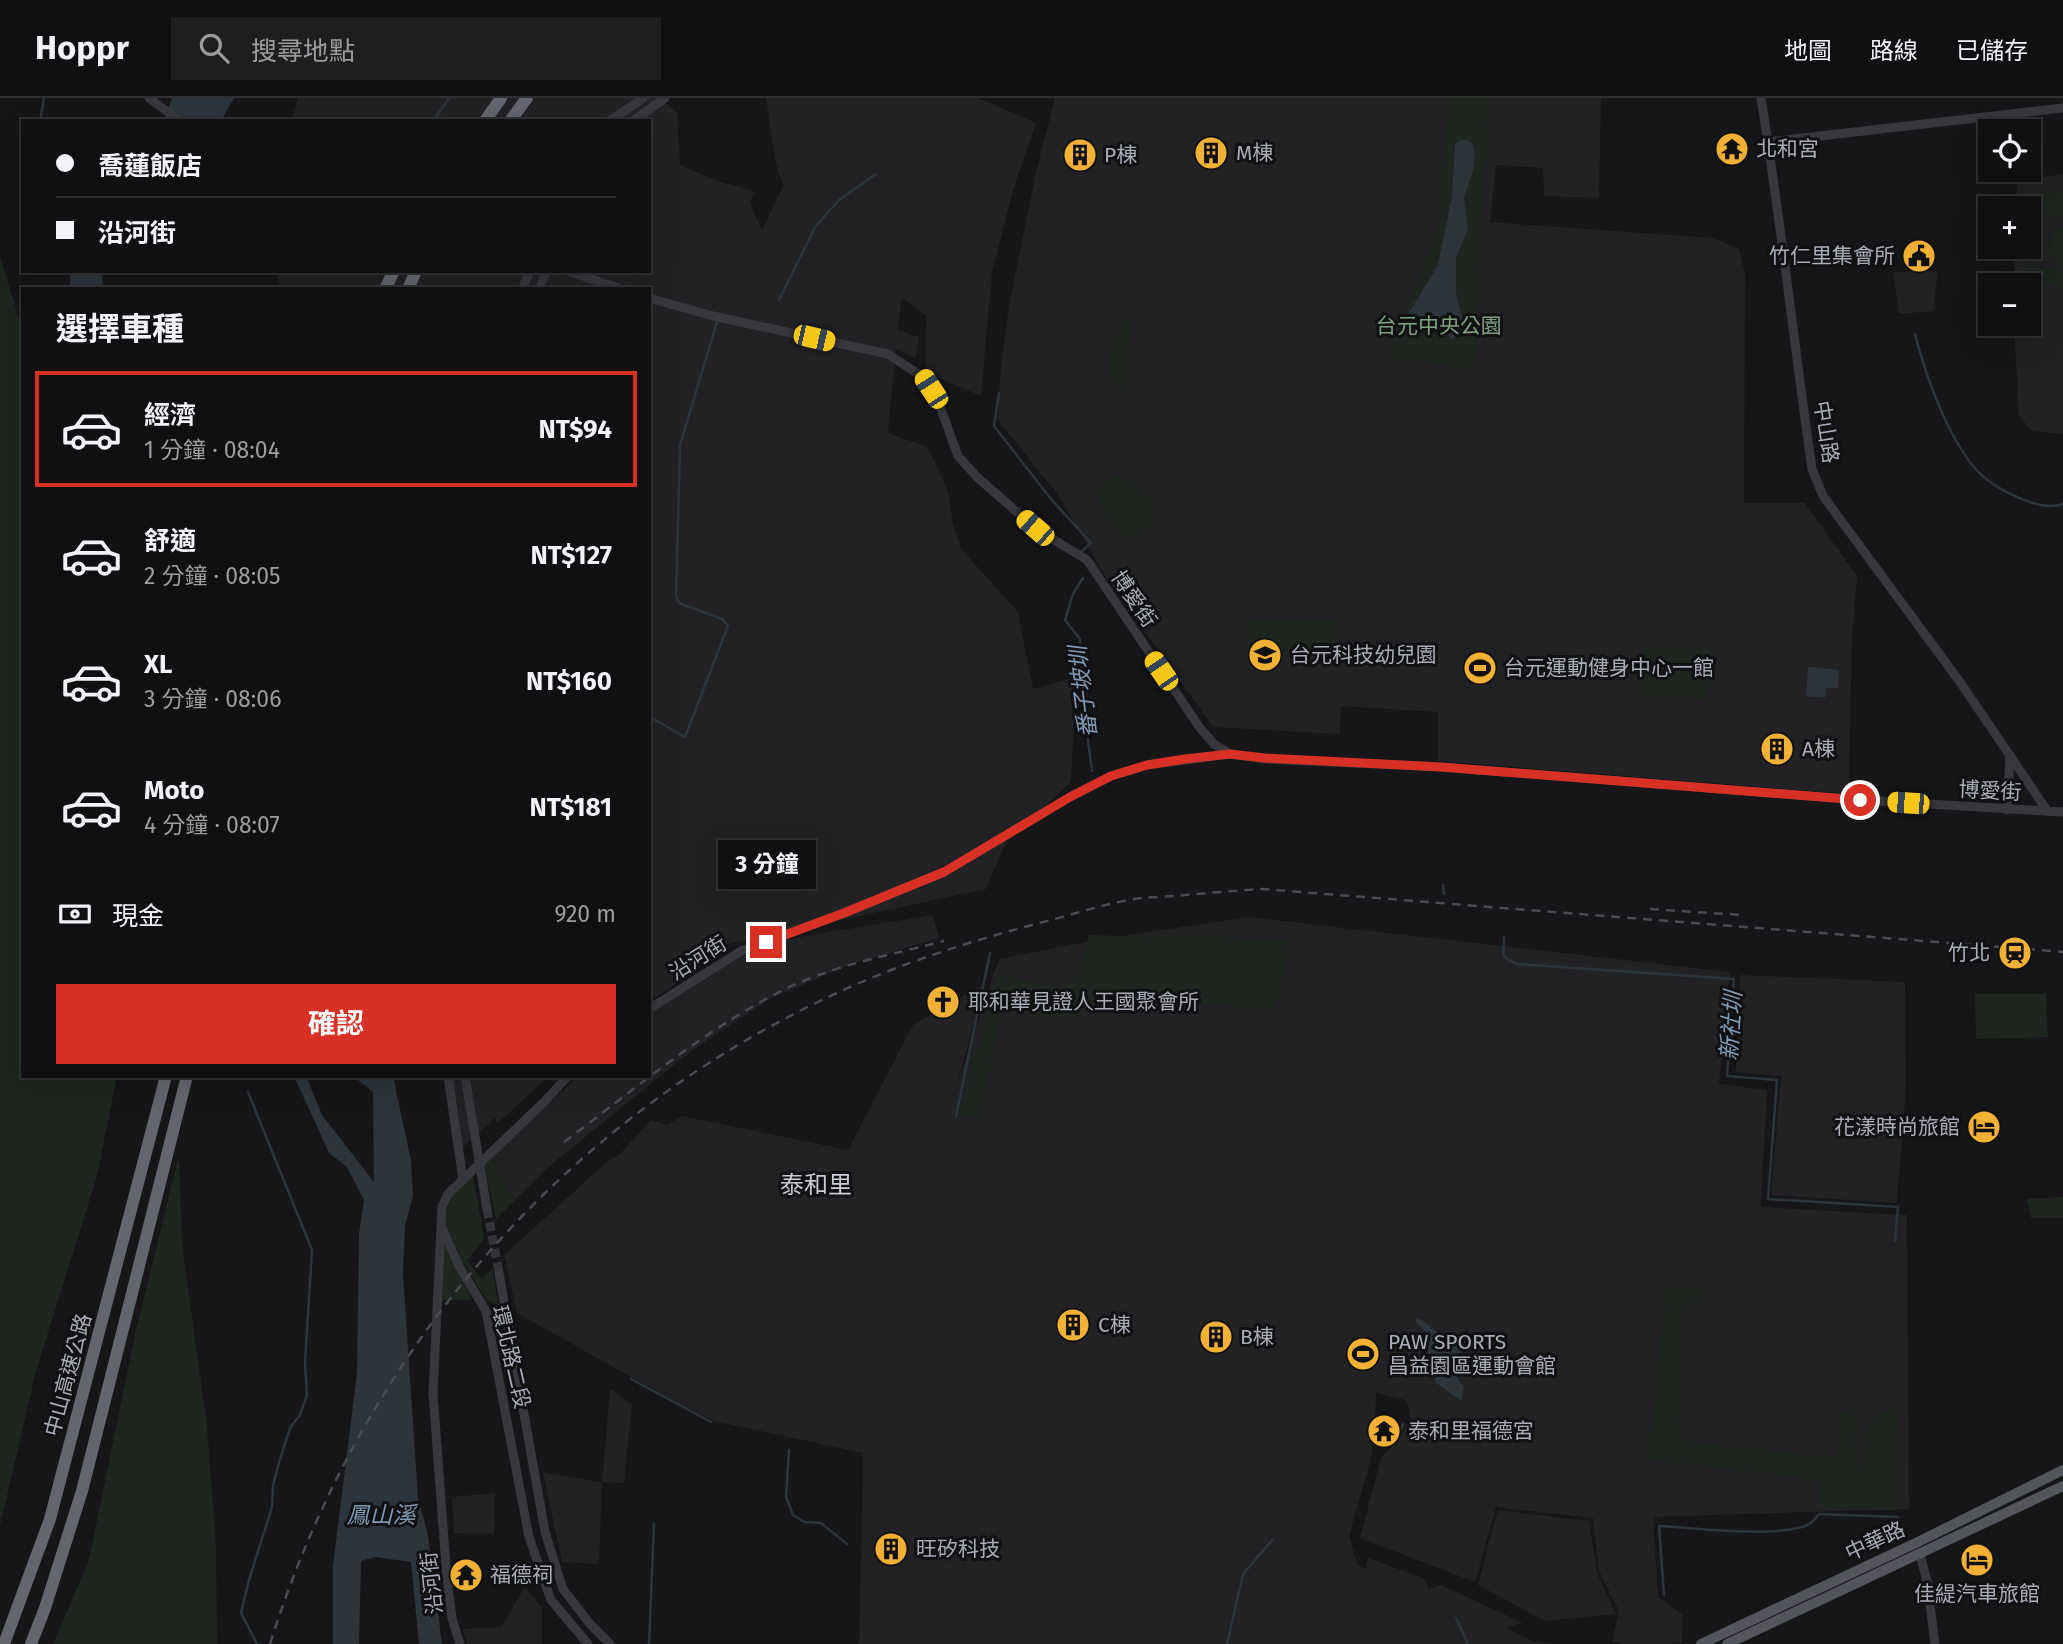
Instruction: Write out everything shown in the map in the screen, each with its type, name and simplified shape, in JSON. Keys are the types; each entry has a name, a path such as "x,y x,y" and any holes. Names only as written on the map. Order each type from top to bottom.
{"highway":[{"path":"486,119 501,98"},
{"path":"511,119 527,98"},
{"name":"中山高速公路","path":"4,1644 50,1519 166,1078"},
{"name":"中山高速公路","path":"31,1644 82,1491 186,1078"}],"main road":[{"name":"中華路","path":"1702,1644 2063,1470"},
{"name":"中華路","path":"1727,1644 2063,1486"}],"street":[{"path":"149,98 177,119"},
{"path":"613,119 643,98"},
{"path":"636,119 665,98"},
{"name":"中山路","path":"1761,98 1812,469 1823,496 1960,682 2048,812"},
{"path":"1768,142 2063,108"},
{"path":"574,273 615,287"},
{"name":"博愛街","path":"651,299 713,316 888,354 912,368 923,377 938,401 958,456 977,477 1035,528 1087,561 1200,728 1214,744 1230,754 2063,812"},
{"name":"沿河街","path":"651,1008 741,951 944,872 1070,797 1111,776 1147,765 1230,754"},
{"path":"2007,810 2010,755"},
{"path":"448,1078 463,1180"},
{"path":"465,1078 487,1209"},
{"path":"441,1225 442,1207 448,1194 566,1078"},
{"name":"沿河街","path":"441,1225 433,1393 447,1580 452,1618 460,1644"},
{"name":"環北路二段","path":"441,1225 459,1266 486,1311 529,1537 539,1567 551,1601 588,1644"},
{"name":"環北路二段","path":"499,1273 545,1532 563,1589 590,1624 610,1644"},
{"path":"1920,1555 1927,1581 1935,1644"}],"shaded area":[{"path":"298,98 660,98 677,113 680,165 717,181 754,191 750,203 762,231 783,186 775,160 766,98 979,98 1036,123 1013,190 992,272 981,396 925,372 926,315 902,298 898,330 919,337 915,358 896,349 888,433 928,447 948,492 953,524 961,549 1018,612 1033,689 1076,677 1071,782 1006,843 986,889 719,946 689,966 690,974 651,1001 651,287 280,287 277,273 651,273 651,119 293,119"},
{"path":"1055,98 1601,98 1599,198 1544,196 1543,168 1496,165 1490,222 1712,238 1739,249 1745,274 1744,503 1805,503 1857,576 1852,636 1849,794 1438,761 1438,712 1341,706 1340,734 1213,727 1104,574 1058,495 998,420 1000,377 1009,305 1037,168"},
{"path":"2063,174 2063,434 2031,431 2019,415 2015,336 2041,336 2041,273 2014,273 2015,259 2041,259 2041,196 2016,196 2017,182 2041,182 2041,177"},
{"path":"1938,271 1933,311 1899,314 1893,272"},
{"path":"933,915 939,938 849,965 768,1000 690,1052 546,1169 515,1200 490,1157 577,1078 651,1078 651,1012 747,952 782,940"},
{"path":"1248,917 1730,972 1719,1084 1767,1090 1761,1207 1907,1215 1909,1509 1653,1517 1658,1597 1683,1615 1682,1642 1612,1642 1619,1611 1599,1571 1593,1518 1496,1507 1475,1582 1360,1538 1381,1458 1399,1440 1410,1417 1410,1409 1405,1400 1376,1393 1375,1435 1370,1462 1349,1536 1358,1566 1366,1568 1368,1558 1423,1578 1431,1593 1430,1589 1441,1585 1523,1623 1506,1628 1535,1642 1553,1644 859,1644 863,1453 714,1421 517,1313 504,1255 608,1161 620,1154 651,1120 667,1125 682,1116 848,1150 913,1025 985,983 956,1088 999,959 1090,941"},
{"path":"1740,975 1905,982 1906,1088 1897,1203 1771,1195 1781,1076 1736,1072"},
{"path":"448,1078 547,1078 498,1123 495,1118 461,1149"},
{"path":"610,1389 632,1404 624,1483 602,1482"},
{"path":"543,1473 602,1482 599,1564 562,1562"},
{"path":"495,1493 494,1534 454,1533 452,1497"},
{"path":"1498,1510 1589,1521 1597,1573 1616,1614 1545,1621 1478,1585"},
{"path":"525,1586 542,1608 542,1644 468,1644 462,1629 502,1627"}],"green space":[{"name":"台元中央公園","path":"1447,98 1489,98 1474,369 1388,357 1438,226"},
{"path":"2033,190 2063,193 2063,215 2041,213 2041,196 2033,196"},
{"path":"2063,227 2063,286 2041,284 2041,273 2021,273 2021,267 2058,269 2049,246 2056,231"},
{"path":"0,256 21,325 21,1078 117,1078 97,1176 36,1371 0,1526"},
{"path":"1127,320 1133,321 1125,388 1121,390 1113,381 1107,363 1115,337"},
{"path":"1113,474 1139,486 1154,504 1152,522 1143,535 1130,536 1120,532 1106,515 1098,487"},
{"path":"1247,619 1336,619 1336,649 1247,649"},
{"path":"1644,645 1711,650 1709,699 1639,696"},
{"path":"1089,935 1289,940 1276,1009 1104,995 1073,1018 1000,1012 982,1117 959,1117 998,975 1062,988 1078,974"},
{"path":"1975,994 2046,994 2048,1037 1976,1039"},
{"path":"179,1155 182,1244 207,1426 216,1547 217,1644 53,1644 89,1560 136,1330"},
{"path":"490,1157 515,1200 496,1219 484,1165"},
{"path":"473,1176 484,1238 467,1261 482,1279 493,1268 498,1305 487,1300 476,1284 446,1226 447,1208 452,1196"},
{"path":"2063,1197 2063,1218 2031,1218 2027,1199"},
{"path":"444,1241 472,1300 442,1300"},
{"path":"1667,1285 1706,1288 1705,1300 1682,1307 1679,1441 1837,1458 1840,1412 1855,1410 1856,1466 1862,1468 1866,1429 1877,1412 1899,1409 1896,1510 1821,1507 1818,1480 1647,1459"}],"water":[{"path":"172,98 234,98 222,119 165,119"},
{"path":"1461,140 1472,143 1475,151 1473,170 1464,198 1468,229 1456,258 1456,292 1464,328 1460,336 1452,339 1432,327 1412,336 1404,321 1438,265 1452,196 1455,144"},
{"path":"70,273 104,273 103,287 70,287"},
{"path":"1808,667 1839,670 1838,688 1826,688 1825,698 1806,696"},
{"name":"鳳山溪","path":"295,1078 307,1078 322,1115 374,1182 373,1092 356,1078 393,1078 411,1161 413,1196 405,1225 403,1275 418,1498 428,1535 442,1644 419,1644 411,1562 375,1557 361,1561 359,1644 333,1644 333,1566 357,1373 359,1234 364,1200 347,1167 329,1153"},
{"path":"1416,1318 1461,1346 1463,1350 1456,1359 1454,1368 1464,1386 1461,1401 1435,1382 1437,1358 1428,1354 1425,1331 1416,1322"}],"waterway":[{"path":"40,119 44,98"},
{"path":"434,119 449,98"},
{"path":"779,300 815,227 839,200 876,174"},
{"path":"651,719 685,737 728,626 722,619 679,603 676,596 680,445 717,322"},
{"path":"1915,334 1938,403 1954,437 1973,466 1996,486 2022,499 2047,506 2063,504"},
{"name":"番子坡圳","path":"999,393 994,426 1051,499 1091,543 1081,552"},
{"name":"番子坡圳","path":"1083,578 1073,594 1065,620 1080,639 1079,661 1086,690 1087,733 1092,771"},
{"name":"新社圳","path":"1443,885 1444,894"},
{"name":"新社圳","path":"1504,937 1505,956 1517,964 1734,979 1727,1076 1777,1080 1768,1199 1898,1207 1895,1241"},
{"name":"番子坡圳","path":"956,1116 990,953"},
{"path":"248,1092 312,1250 305,1362 307,1395 300,1415 290,1428 280,1459 273,1485 272,1507 241,1613 257,1644"},
{"path":"631,1379 711,1422"},
{"name":"番子坡圳","path":"1400,1432 1403,1424"},
{"path":"789,1450 786,1497 793,1515 804,1522 821,1523 847,1544"},
{"name":"新社圳","path":"1664,1595 1659,1526 1770,1531 1805,1526 1819,1514 1898,1517"},
{"path":"649,1644 654,1523"},
{"path":"1227,1644 1243,1574 1273,1539"},
{"name":"番子坡圳","path":"1456,1618 1468,1644"}],"tunnel":[{"path":"487,1209 499,1273"}],"railway":[{"path":"270,1644 308,1540 356,1442 413,1349 479,1263 554,1185 636,1114 726,1052 824,999 907,964 1022,928 1119,902 1262,889 2063,952"},
{"path":"1650,909 1741,915"},
{"path":"651,1076 727,1022 785,989 843,967 944,941"},
{"path":"564,1142 648,1078"}],"place":[{"name":"北和宮","path":"1732,149"},
{"name":"M棟","path":"1211,153"},
{"name":"P棟","path":"1080,155"},
{"name":"竹仁里集會所","path":"1919,256"},
{"name":"台元科技幼兒園","path":"1265,655"},
{"name":"台元運動健身中心一館","path":"1480,668"},
{"name":"A棟","path":"1777,749"},
{"name":"竹北","path":"2015,953"},
{"name":"耶和華見證人王國聚會所","path":"943,1002"},
{"name":"花漾時尚旅館","path":"1984,1127"},
{"name":"C棟","path":"1073,1325"},
{"name":"B棟","path":"1216,1337"},
{"name":"PAW SPORTS 昌益園區運動會館","path":"1363,1354"},
{"name":"泰和里福德宮","path":"1384,1431"},
{"name":"旺矽科技","path":"891,1549"},
{"name":"佳緹汽車旅館","path":"1977,1560"},
{"name":"福德祠","path":"466,1575"}],"district":[{"name":"泰和里","path":"816,1185"}],"route":[{"path":"766,942 944,872 1070,797 1111,776 1147,765 1185,759 1230,754 1628,780 1860,800"}]}
